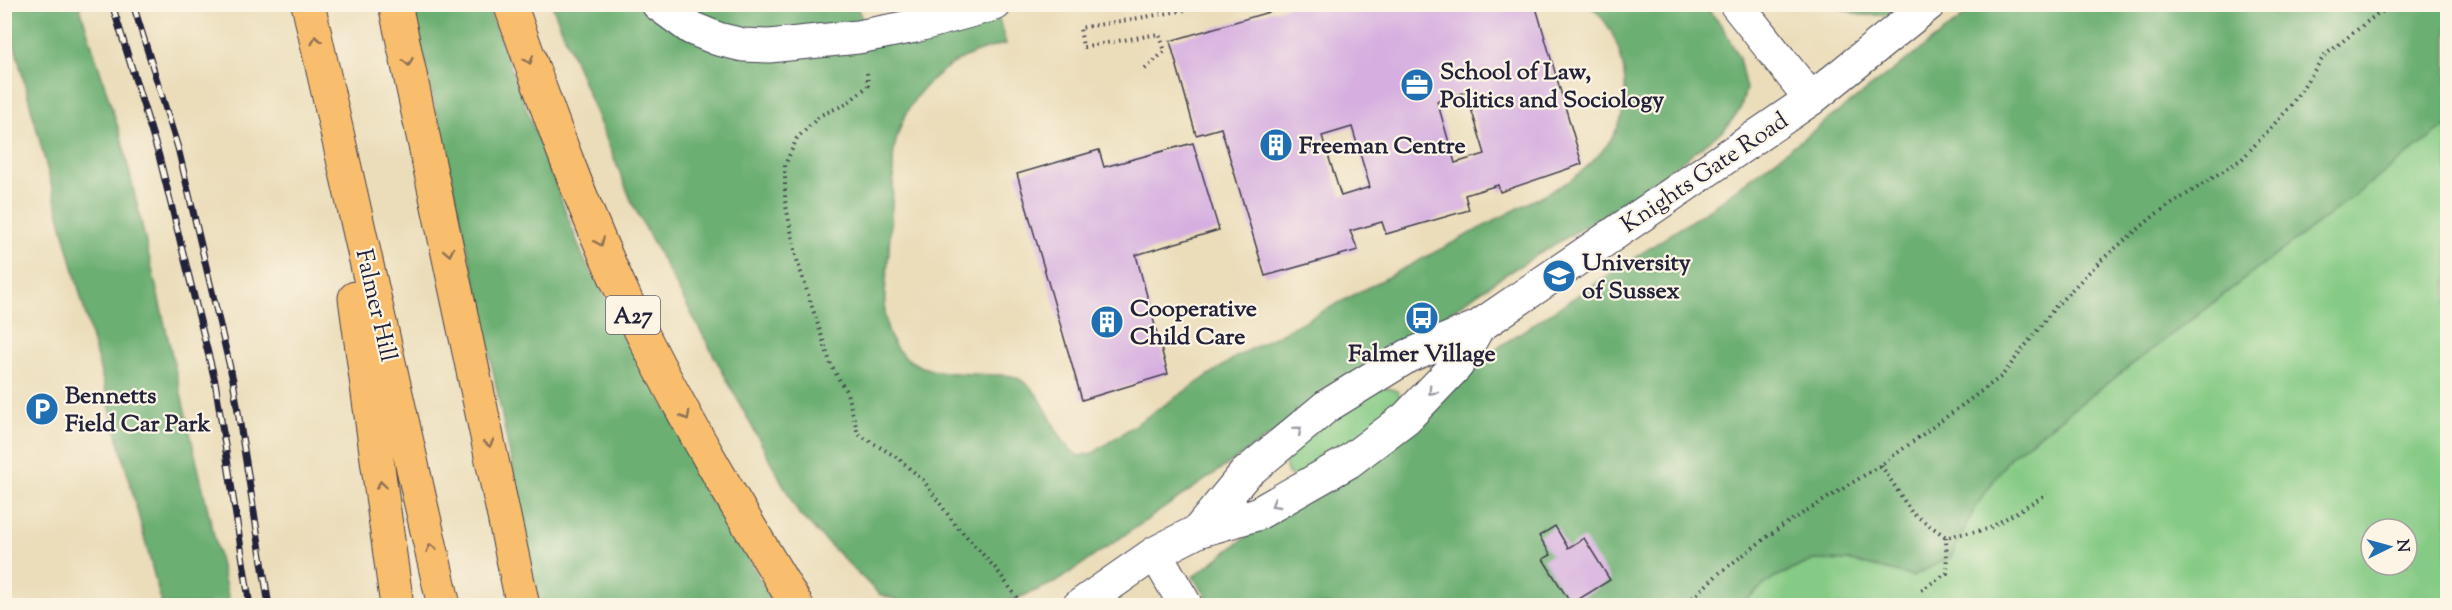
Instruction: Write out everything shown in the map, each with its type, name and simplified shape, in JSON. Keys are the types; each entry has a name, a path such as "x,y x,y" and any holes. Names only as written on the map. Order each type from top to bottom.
{"highway":[{"name":"Falmer Hill","path":"308,4 444,606"},
{"path":"395,4 523,606"},
{"name":"A27","path":"510,4 582,199 633,314 718,476 797,606"},
{"path":"325,75 397,606"}],"street":[{"path":"658,4 691,28 743,45 769,46 858,37 915,27 996,4"},
{"path":"1736,4 1811,99"},
{"name":"Knights Gate Road","path":"1198,531 1245,474 1327,406 1408,356 1478,327 1811,99 1929,4"},
{"name":"Knights Gate Road","path":"1078,606 1155,553 1198,531 1257,514 1348,462 1406,418 1457,365 1478,327"},
{"path":"1155,553 1186,606"}],"path":[{"path":"1145,69 1165,51 1159,34 1083,47 1080,28 1221,4"},
{"path":"1684,606 1718,574 1779,528 1881,465 2002,376 2056,306 2099,262 2156,214 2242,159 2289,108 2324,56 2377,14 2401,4"},
{"path":"858,37 866,56 868,86 846,104 821,115 797,138 785,165 785,201 797,260 831,364 847,393 858,434 898,458 923,480 954,523 998,570 1013,595 1023,606"},
{"path":"1881,465 1912,513 1946,537 1988,529 2047,494"},
{"path":"1921,590 1947,573 1946,537"}],"green space":[{"path":"4,5 79,5 122,140 230,605 162,605"},
{"path":"412,5 487,5 583,257 774,605 540,605 477,291"},
{"path":"552,5 856,5 863,21 999,19 1006,44 966,57 932,79 908,111 899,130 893,156 893,196 885,288 887,327 897,349 917,365 941,372 1010,375 1027,384 1043,404 1061,438 1079,456 1093,453 1236,357 1568,182 1584,169 1606,146 1617,128 1621,119 1625,89 1621,57 1616,42 1600,15 1589,5 1704,5 1722,26 1739,58 1746,89 1740,110 1724,130 1635,196 1506,274 1056,582 1002,605 911,605 879,594 799,514 633,205"},
{"path":"1830,5 1909,5 1897,15 1860,15"},
{"path":"1979,5 2447,5 2447,125 2010,457 1976,506 1950,558 1912,576 1851,561 1814,560 1773,578 1738,606 1213,605 1193,577 1500,346 1714,206"},
{"path":"2447,125 2447,605 1738,606 1773,578 1814,560 1851,561 1912,576 1950,558 1976,506 2010,457"},
{"path":"1388,388 1397,391 1402,401 1401,411 1295,478 1288,473 1285,463 1288,451 1378,389"}],"building":[{"name":"Freeman Centre","path":"1296,4 1535,4 1582,164 1500,192 1498,185 1465,195 1469,210 1386,234 1382,222 1350,231 1358,250 1265,276 1221,128 1196,135 1170,41","holes":["1466,92 1485,154 1455,163 1437,101","1352,127 1370,187 1341,196 1322,136"]},
{"name":"Cooperative Child Care","path":"1193,143 1219,230 1136,255 1168,374 1082,400 1017,174 1099,150 1104,167"},
{"path":"1555,526 1568,548 1584,538 1610,580 1571,604 1543,559 1551,555 1539,536"}],"railway":[{"path":"112,4 159,156 215,381 250,606"},
{"path":"133,4 178,148 233,380 269,606"}],"place":[{"name":"School of Law, Politics and Sociology","path":"1417,85"},
{"name":"Freeman Centre","path":"1276,145"},
{"name":"University of Sussex","path":"1559,276"},
{"name":"Falmer Village","path":"1422,318"},
{"name":"Cooperative Child Care","path":"1107,322"},
{"name":"Bennetts Field Car Park","path":"42,409"}]}
